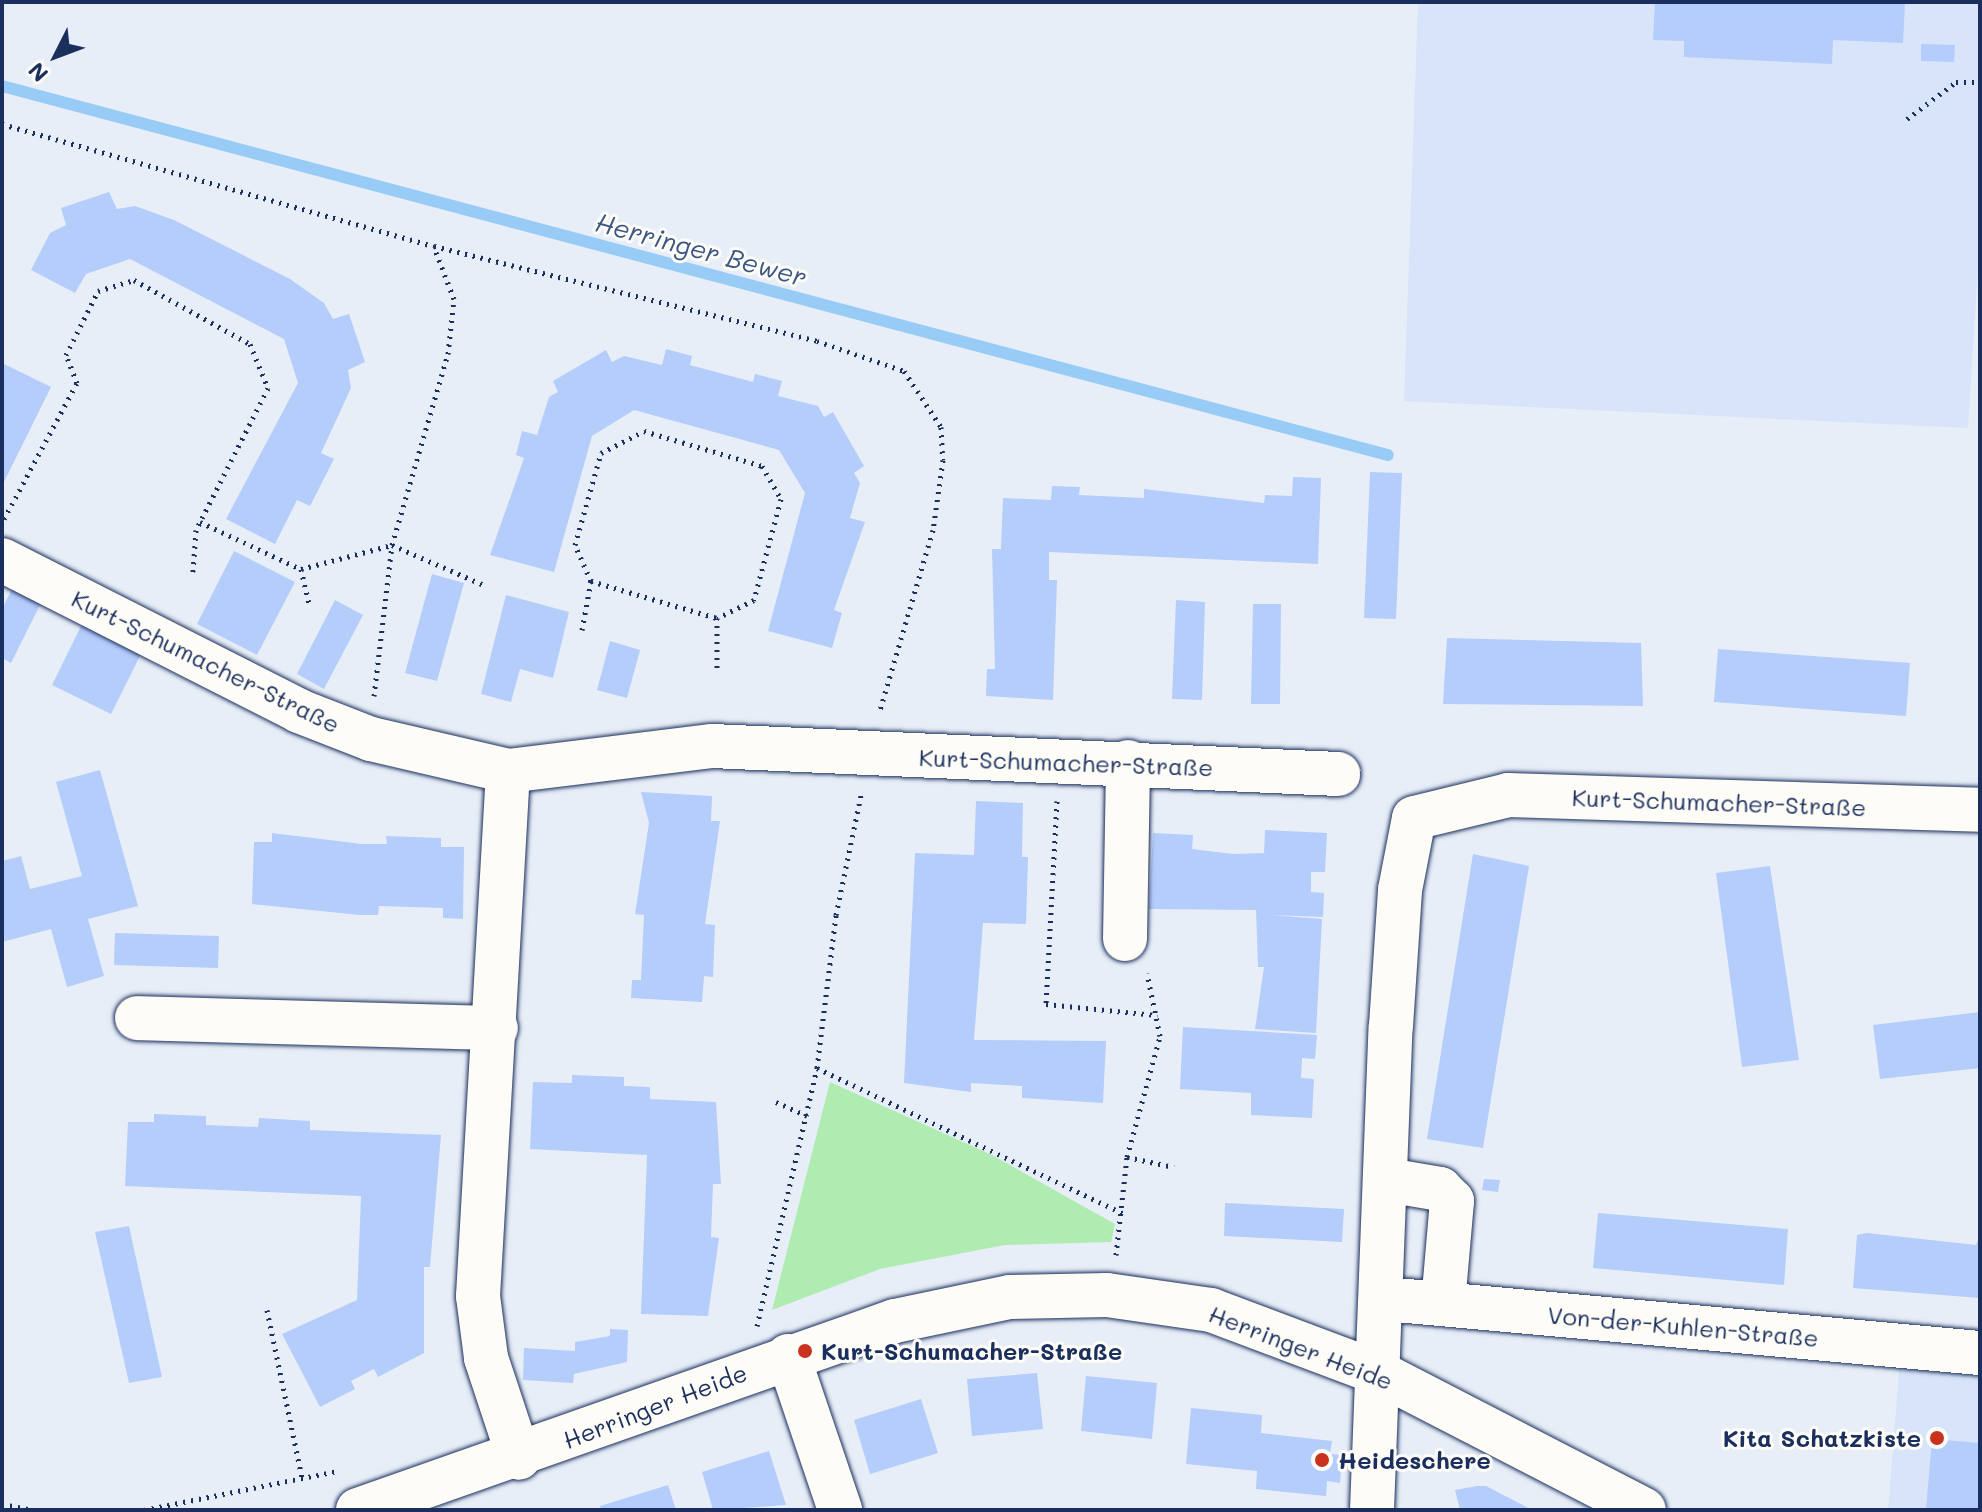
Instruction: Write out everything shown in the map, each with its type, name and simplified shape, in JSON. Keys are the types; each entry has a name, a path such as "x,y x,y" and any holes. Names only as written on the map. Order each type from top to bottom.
{"street":[{"name":"Kurt-Schumacher-Straße","path":"2,560 299,711 371,739 508,771 659,747 1128,762 1338,774"},
{"path":"1125,939 1128,762"},
{"path":"508,771 479,1326 519,1458"},
{"name":"Kurt-Schumacher-Straße","path":"1387,1180 1400,890 1414,818 1508,795 1980,810"},
{"path":"137,1018 496,1028"},
{"path":"1372,1510 1385,1299 1387,1180 1440,1189 1452,1201 1443,1304"},
{"name":"Herringer Heide","path":"350,1490 437,1497 519,1458 747,1371 932,1310 1010,1297 1107,1295 1211,1310 1379,1373 1644,1510"},
{"name":"Von-der-Kuhlen-Straße","path":"1385,1299 1980,1353"},
{"path":"788,1356 840,1510"}],"path":[{"path":"1907,119 1956,82 1980,82"},
{"path":"2,124 434,246 802,337 904,371 941,427 943,460 933,530 894,645 836,915 817,1068 747,1371"},
{"path":"371,739 392,545 448,354 454,299 434,246"},
{"path":"2,523 77,383 66,355 98,291 134,280 250,344 268,388 200,522 193,572"},
{"path":"582,630 591,581 575,545 601,453 644,431 762,466 781,499 754,600 717,618 591,581"},
{"path":"200,522 301,569 392,545 484,585"},
{"path":"301,569 309,604"},
{"path":"717,618 717,668"},
{"path":"1057,760 1046,1004 1157,1015"},
{"path":"1107,1295 1125,1214 1127,1157 1160,1036 1152,981 1125,939"},
{"path":"817,1068 1125,1214"},
{"path":"776,1102 807,1116"},
{"path":"1127,1157 1174,1167"},
{"path":"267,1310 302,1478"},
{"path":"144,1510 302,1478 350,1490"},
{"path":"2,1504 34,1510"}],"shaded area":[{"path":"1418,2 1980,2 1980,235 1968,428 1404,401"},
{"name":"Kita Schatzkiste","path":"1900,1359 1980,1365 1980,1510 1888,1510"}],"green space":[{"path":"830,1082 992,1155 1115,1224 1111,1242 1005,1245 880,1269 772,1310"}],"building":[{"path":"1655,2 1905,2 1903,43 1833,40 1832,64 1684,57 1684,41 1653,40"},
{"path":"1921,44 1955,45 1954,62 1921,61"},
{"path":"109,192 117,209 135,206 174,220 290,279 324,303 333,319 349,314 365,362 348,370 351,388 321,453 334,459 310,506 297,500 275,544 226,519 298,383 284,339 130,259 86,274 75,293 31,270 50,233 66,225 61,208"},
{"path":"666,349 692,356 690,365 753,382 755,374 782,381 778,396 818,406 824,417 833,412 864,466 854,473 860,483 850,518 865,522 834,610 842,613 832,648 768,631 805,493 779,450 634,410 592,436 554,572 490,555 524,458 516,455 522,431 537,435 549,397 558,392 553,381 606,350 612,362 624,356 662,365"},
{"path":"2,363 51,387 2,486"},
{"path":"1370,472 1402,473 1396,619 1364,618"},
{"path":"1293,477 1321,478 1318,564 1049,552 1049,580 1057,580 1053,700 986,696 987,669 995,669 992,549 1001,549 1003,498 1051,500 1052,486 1080,487 1079,495 1144,498 1144,489 1264,503 1265,495 1292,496"},
{"path":"234,551 295,582 257,655 197,624"},
{"path":"432,574 464,583 437,681 405,673"},
{"path":"13,587 42,601 11,663 2,658 2,609"},
{"path":"506,595 569,612 553,678 520,669 511,702 481,694"},
{"path":"335,600 363,615 324,689 297,674"},
{"path":"1176,600 1205,602 1202,700 1172,699"},
{"path":"1253,604 1281,604 1280,704 1251,704"},
{"path":"82,624 141,654 111,714 52,685"},
{"path":"1447,638 1641,643 1643,706 1443,704"},
{"path":"610,641 640,650 627,698 597,690"},
{"path":"1718,649 1910,663 1906,716 1714,702"},
{"path":"100,770 138,906 88,919 104,976 67,987 51,929 2,942 2,861 21,856 30,889 82,876 56,782"},
{"path":"641,792 712,796 711,821 720,821 705,924 715,925 713,977 704,976 702,1002 631,998 632,980 641,980 644,915 635,914 649,823"},
{"path":"976,801 1023,803 1022,857 1028,857 1026,924 983,923 974,1040 1106,1041 1103,1103 1022,1098 1022,1086 971,1083 971,1092 904,1083 915,853 974,855"},
{"path":"1265,830 1327,833 1325,872 1311,872 1311,892 1324,893 1323,917 1271,915 1322,919 1316,1033 1255,1029 1264,967 1258,967 1256,910 1149,909 1153,833 1193,835 1192,849 1233,854 1264,853"},
{"path":"272,833 362,844 387,844 386,836 441,838 441,847 464,847 463,919 443,918 443,908 379,906 378,915 360,915 252,904 254,842 272,842"},
{"path":"1473,854 1529,866 1483,1148 1427,1139"},
{"path":"1770,866 1799,1060 1742,1067 1716,873"},
{"path":"115,933 219,936 218,968 114,965"},
{"path":"1980,1012 1980,1068 1880,1079 1873,1025"},
{"path":"1183,1027 1317,1035 1315,1059 1302,1058 1301,1078 1314,1079 1312,1118 1251,1115 1251,1093 1180,1089"},
{"path":"572,1075 624,1077 624,1086 650,1087 650,1099 716,1102 721,1184 713,1184 711,1237 719,1238 708,1316 641,1314 647,1155 530,1149 533,1082 572,1083"},
{"path":"154,1114 206,1116 206,1125 258,1127 259,1118 310,1121 310,1130 441,1135 430,1267 424,1267 424,1353 378,1377 374,1369 351,1381 355,1389 320,1407 282,1334 357,1300 361,1196 125,1186 128,1122 154,1122"},
{"path":"1484,1179 1500,1180 1498,1192 1482,1190"},
{"path":"1225,1203 1344,1209 1342,1242 1224,1236"},
{"path":"1598,1213 1788,1229 1784,1285 1593,1268"},
{"path":"129,1226 162,1377 129,1383 95,1232"},
{"path":"1867,1233 1976,1245 1979,1237 1980,1298 1853,1288 1857,1235"},
{"path":"610,1329 628,1330 627,1362 574,1374 573,1383 523,1380 524,1348 575,1351 575,1342 610,1336"},
{"path":"1037,1373 1043,1429 972,1436 967,1379"},
{"path":"1086,1376 1157,1383 1152,1439 1081,1431"},
{"path":"921,1399 938,1453 870,1474 854,1420"},
{"path":"1191,1408 1262,1415 1261,1433 1332,1441 1330,1454 1342,1455 1340,1483 1327,1481 1326,1496 1256,1489 1257,1471 1186,1464"},
{"path":"1932,1439 1980,1443 1980,1510 1926,1510"},
{"path":"769,1451 786,1505 713,1510 702,1472"},
{"path":"668,1485 676,1510 601,1510 600,1506"},
{"path":"1486,1486 1532,1510 1460,1510 1455,1490"}],"waterway":[{"name":"Herringer Bewer","path":"2,86 1388,455"}],"place":[{"name":"Kurt-Schumacher-Straße","path":"805,1351"},
{"name":"Kita Schatzkiste","path":"1937,1438"},
{"name":"Heideschere","path":"1322,1460"}]}
